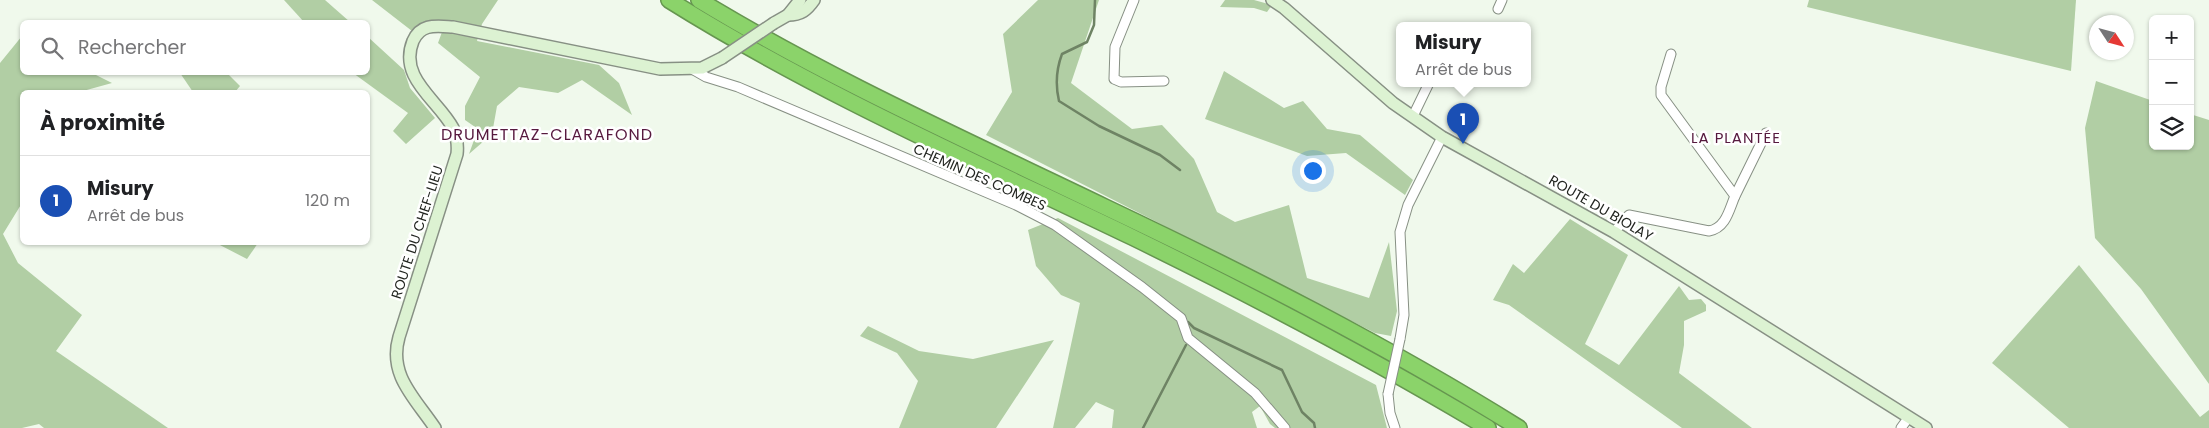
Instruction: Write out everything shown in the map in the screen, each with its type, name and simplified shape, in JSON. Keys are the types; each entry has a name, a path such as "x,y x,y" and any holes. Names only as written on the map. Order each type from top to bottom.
{"highway":[{"path":"668,0 756,52 837,95 1134,238 1311,328 1488,428"},
{"path":"699,0 763,37 890,104 1106,207 1314,312 1418,368 1519,428"}],"main road":[{"path":"788,14 800,0"},
{"path":"788,14 797,15 806,10 814,0"},
{"name":"ROUTE DU BIOLAY","path":"1272,0 1284,8 1393,103 1442,136 1614,232 1926,428"},
{"name":"ROUTE DU CHEF-LIEU","path":"435,428 403,382 396,366 395,352 456,161 458,147 452,127 420,86 411,70 410,55 415,36 425,27 441,26 628,64 668,70 702,68 722,58 788,14"}],"street":[{"path":"1134,0 1115,47 1114,79 1121,82 1164,81"},
{"path":"1498,9 1502,0"},
{"path":"1671,54 1661,86 1661,95 1735,196"},
{"name":"CHEMIN DES COMBES","path":"691,68 706,77 738,87 1016,205 1055,225 1142,287 1181,318 1188,338 1255,392 1285,428"},
{"path":"1413,116 1427,87"},
{"path":"1614,232 1629,215 1709,231 1720,228 1766,133"},
{"path":"1395,428 1390,413 1388,394 1404,315 1400,232 1408,204 1442,136"},
{"path":"1900,428 1909,416"}],"green space":[{"path":"284,0 325,0 348,20 302,20"},
{"path":"372,0 498,0 482,24 477,41 599,65 619,83 632,115 582,80 558,93 519,87 497,106 492,134 469,154 478,129 465,120 465,106 480,77 438,43 442,32 412,31"},
{"path":"1038,0 1099,0 1071,83 1132,129 1162,125 1194,159 1217,212 1235,222 1289,205 1307,278 1369,298 1389,242 1397,311 1391,336 1375,333 986,135 1012,92 1003,34"},
{"path":"1225,0 1254,0 1272,5 1267,12 1254,8 1220,7"},
{"path":"1809,0 2076,0 2071,71 1807,7"},
{"path":"20,38 20,75 96,75 112,83 87,90 20,90 20,206 3,234 18,263 82,315 56,351 168,428 44,428 39,424 22,428 0,428 0,63"},
{"path":"370,39 404,70 410,88 435,118 406,144 393,131 408,113 356,75 370,75"},
{"path":"1224,71 1284,108 1303,101 1327,129 1360,135 1413,180 1405,195 1346,153 1307,156 1205,119"},
{"path":"181,75 229,75 240,86 237,90 192,90"},
{"path":"2096,81 2149,100 2149,150 2194,150 2194,115 2209,120 2209,384 2141,289 2095,238 2085,128"},
{"path":"1058,218 1376,385 1387,428 1275,428 1270,424 1260,406 1252,412 1257,428 1112,428 1114,410 1096,402 1075,428 1053,428 1080,303 1061,295 1036,266 1028,230"},
{"path":"1570,219 1628,255 1585,344 1619,365 1679,286 1689,300 1701,299 1706,305 1706,311 1684,321 1684,345 1679,373 1752,428 1682,428 1509,305 1493,300 1513,264 1524,273"},
{"path":"220,245 257,245 247,259"},
{"path":"2079,265 2200,417 2209,410 2209,428 2069,428 1992,363"},
{"path":"868,326 919,351 973,359 1054,340 996,428 899,428 918,381 897,353 860,336"}],"waterway":[{"path":"1095,0 1094,25 1087,42 1062,54 1057,77 1059,101 1099,126 1160,155 1180,170"},
{"path":"1188,322 1194,328 1282,370 1302,412 1314,423 1315,428"},
{"path":"1143,428 1186,345"}],"place":[{"name":"Misury","path":"1463,144"}],"district":[{"name":"DRUMETTAZ-CLARAFOND","path":"547,134"},
{"name":"LA PLANTÉE","path":"1736,137"}]}
